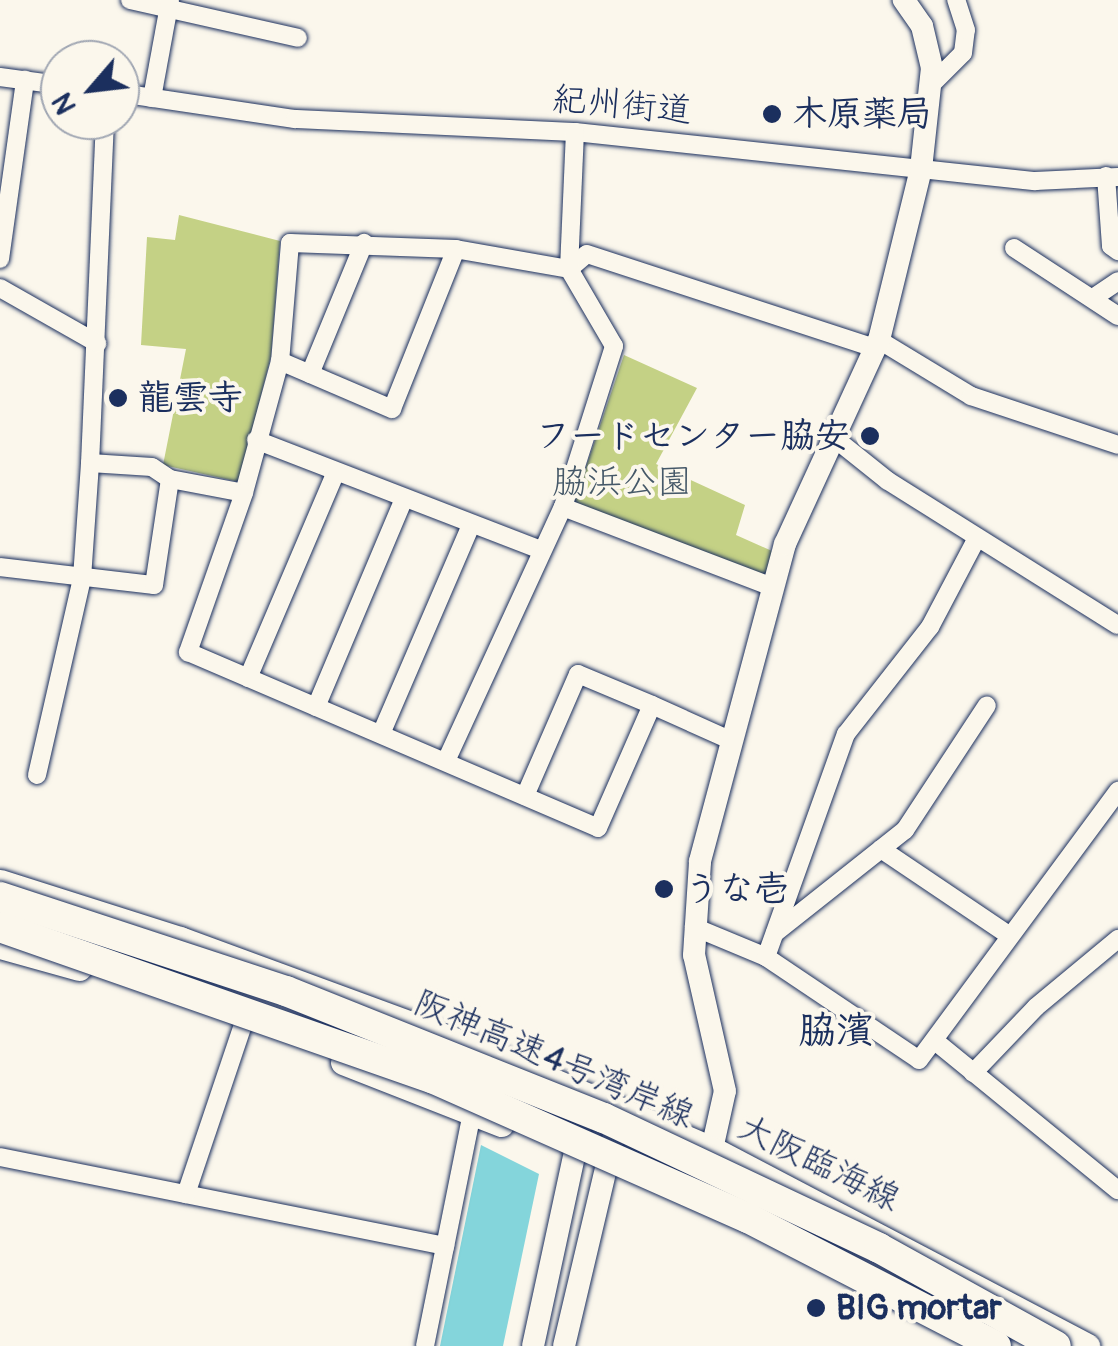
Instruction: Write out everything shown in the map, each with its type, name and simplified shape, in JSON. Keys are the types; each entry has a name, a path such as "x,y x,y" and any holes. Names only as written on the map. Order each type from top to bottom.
{"highway":[{"name":"阪神高速4号湾岸線","path":"0,897 286,991 586,1110 783,1200 1056,1346"},
{"name":"阪神高速4号湾岸線","path":"0,926 275,1018 450,1086 748,1218 996,1346"}],"main road":[{"name":"大阪臨海線","path":"0,882 331,992 620,1110 712,1150 1088,1346"},
{"path":"0,946 243,1025 472,1112 602,1167 966,1346"}],"street":[{"path":"130,0 169,5 298,38"},
{"path":"712,1150 725,1091 694,927 700,861 772,587 833,437 877,344 922,168 931,85 927,42 904,0"},
{"path":"931,85 963,53 966,30 956,0"},
{"path":"152,98 169,5"},
{"path":"0,76 40,82"},
{"path":"0,260 26,80"},
{"name":"紀州街道","path":"140,96 295,119 575,132 1035,180 1112,177"},
{"path":"446,762 563,507 614,346 569,269 575,132"},
{"path":"37,774 82,578 97,344 104,140"},
{"path":"1112,177 1111,246 1118,251"},
{"path":"652,705 598,828 188,652 244,493 280,361 290,244 364,243 456,249 569,269 587,254 877,344 971,396 1118,446"},
{"path":"310,374 364,243"},
{"path":"1014,248 1118,316"},
{"path":"280,361 392,409 456,249"},
{"path":"1093,298 1118,280"},
{"path":"0,288 97,344"},
{"path":"833,437 978,538 1118,625"},
{"path":"256,440 542,550"},
{"path":"90,463 152,468 170,478 244,493"},
{"path":"248,678 336,472"},
{"path":"0,567 154,585 170,478"},
{"path":"316,706 404,499"},
{"path":"563,507 772,587"},
{"path":"381,734 470,525"},
{"path":"766,957 846,734 930,626 978,538"},
{"path":"525,796 578,674 730,740"},
{"path":"774,933 904,830 987,706"},
{"path":"694,927 766,957 919,1060 1007,934 1118,791"},
{"path":"881,849 1007,934"},
{"path":"974,1073 1036,1007 1118,939"},
{"path":"186,1194 243,1025"},
{"path":"935,1042 1118,1190"},
{"path":"533,1346 587,1096"},
{"path":"564,1346 602,1167 620,1110"},
{"path":"425,1346 472,1112"},
{"path":"0,1157 445,1246"}],"green space":[{"path":"179,215 280,241 271,356 239,482 163,465 186,349 141,345 147,237 175,240"},
{"name":"脇浜公園","path":"624,355 697,388 656,464 745,505 736,535 772,551 766,577 574,502"}],"water":[{"path":"481,1145 539,1174 503,1346 440,1346"}],"place":[{"name":"木原薬局","path":"772,114"},
{"name":"龍雲寺","path":"118,398"},
{"name":"フードセンター脇安","path":"870,436"},
{"name":"うな壱","path":"664,889"},
{"name":"BIG mortar","path":"816,1308"}],"district":[{"name":"脇濱","path":"836,1032"}]}
